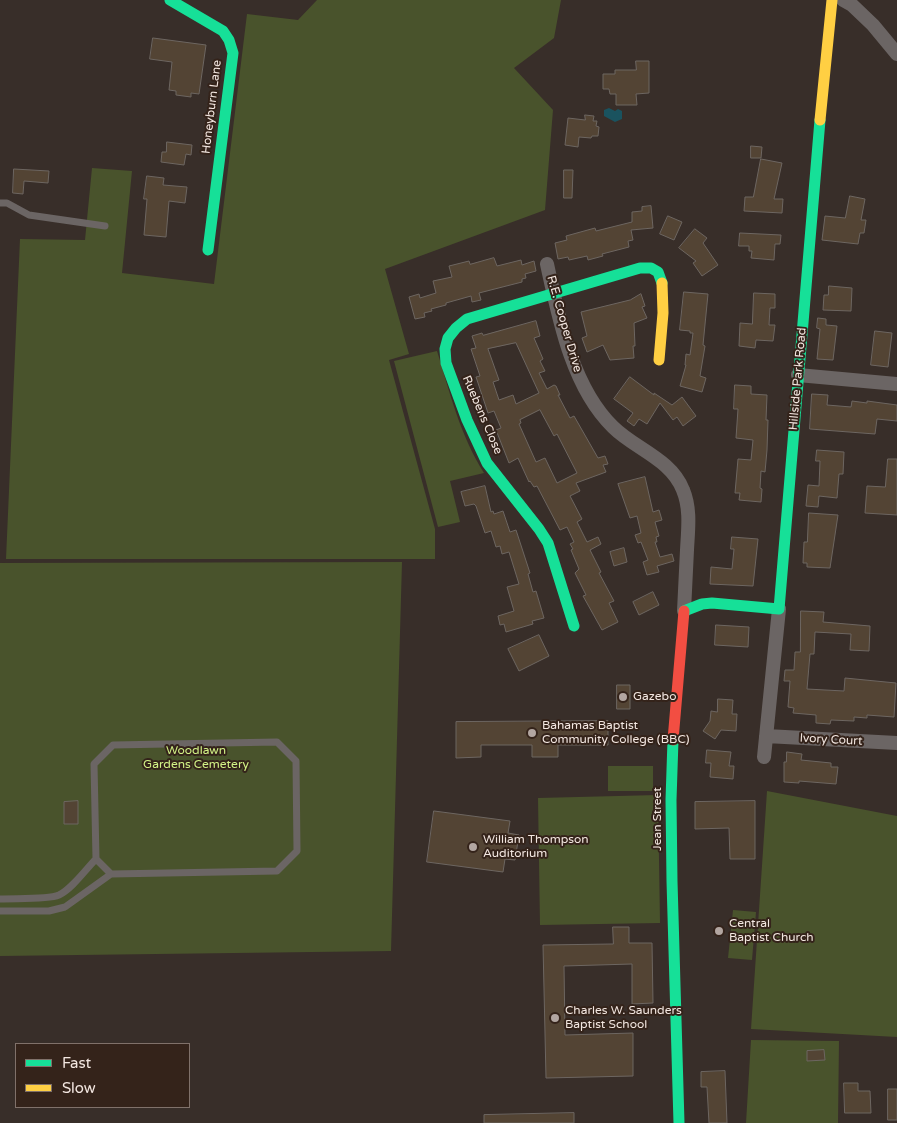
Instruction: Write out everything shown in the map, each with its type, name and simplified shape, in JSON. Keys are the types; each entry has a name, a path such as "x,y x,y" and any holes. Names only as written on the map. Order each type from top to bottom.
{"street":[{"name":"Honeyburn Lane","path":"170,0 223,31 229,38 232,46 233,57 208,250"},
{"name":"Hillside Park Road","path":"764,757 779,609 815,167 832,0"},
{"path":"843,0 852,5 873,24 897,54"},
{"name":"R.E. Cooper Drive","path":"547,264 569,348 593,404 615,429 654,456 675,474 684,491 688,518 684,611"},
{"name":"Ruebens Close","path":"574,626 548,543 539,528 492,471 466,420 452,381 444,350 445,342 455,328 467,319 647,267 654,269 661,276 663,286 659,360"},
{"path":"798,375 897,384"},
{"path":"684,611 702,604 712,603 779,609"},
{"name":"Jean Street","path":"678,1123 671,800 672,761 684,611"},
{"name":"Ivory Court","path":"766,736 897,743"}],"lane":[{"path":"0,202 7,203 29,215 105,226"},
{"path":"0,912 49,911 65,907 111,874 278,871 297,851 296,761 277,742 113,745 94,764 96,859 111,874"},
{"path":"0,899 59,895 96,859"}],"green space":[{"path":"317,0 561,0 554,38 514,68 553,110 545,210 385,269 409,354 389,360 435,529 435,559 6,559 20,239 85,240 92,168 132,171 122,273 214,284 247,14 298,20"},
{"path":"437,351 462,429 484,473 450,481 460,522 438,527 394,361"},
{"name":"Woodlawn Gardens Cemetery","path":"402,562 391,951 0,956 0,563"},
{"path":"608,766 653,766 653,791 608,791"},
{"path":"767,791 897,816 897,1037 751,1029"},
{"path":"658,795 660,923 540,925 538,798"},
{"path":"733,910 756,912 752,960 728,958"},
{"path":"751,1040 839,1041 838,1123 746,1123"}],"water":[{"path":"609,108 615,111 618,109 622,111 622,119 615,122 604,116 604,110"}],"building":[{"path":"153,38 206,45 199,94 191,93 191,97 176,95 176,91 169,90 172,62 150,59"},
{"path":"636,61 649,61 649,93 636,94 637,105 616,105 616,94 610,94 609,89 603,89 603,74 615,74 615,70 636,70"},
{"path":"585,115 594,116 593,121 597,121 596,126 599,127 598,136 592,136 591,138 579,137 578,147 565,145 568,118 585,120"},
{"path":"167,142 192,145 191,155 186,154 184,165 161,162 162,152 166,152"},
{"path":"751,146 762,147 761,158 751,158"},
{"path":"761,159 782,163 774,199 783,199 782,213 744,211 745,197 753,197"},
{"path":"14,169 49,171 48,183 24,181 23,194 13,193"},
{"path":"564,170 573,170 572,198 564,198"},
{"path":"147,176 164,178 163,185 187,187 185,203 169,201 166,237 144,235 147,199 144,199"},
{"path":"850,196 865,199 861,220 866,220 864,233 860,233 858,244 822,240 825,216 845,218"},
{"path":"651,206 653,228 631,230 633,240 628,241 629,247 588,260 587,256 569,260 568,257 558,259 555,243 567,240 566,236 595,228 596,231 632,222 632,212 642,211 642,207"},
{"path":"668,216 682,222 674,240 660,234"},
{"path":"695,229 707,238 703,243 718,265 702,276 693,263 696,261 679,248"},
{"path":"740,233 781,235 780,244 775,244 774,260 751,258 752,251 749,251 749,246 739,246"},
{"path":"494,258 497,266 521,260 522,265 534,261 536,271 525,274 526,278 522,279 522,282 479,293 481,300 472,302 471,296 446,303 446,305 424,313 425,317 415,319 409,297 419,294 420,298 436,293 433,281 452,277 449,266 469,261 470,264"},
{"path":"829,286 852,288 851,311 823,310 824,295 828,295"},
{"path":"684,292 708,294 703,345 705,346 700,376 706,378 702,392 680,386 686,365 686,354 690,355 693,333 680,330"},
{"path":"754,293 775,294 775,308 770,308 769,325 775,325 773,341 756,340 755,348 739,346 740,323 752,324"},
{"path":"641,294 645,306 642,307 647,318 634,323 634,358 610,360 603,345 587,352 582,338 587,336 581,312 630,300"},
{"path":"818,318 826,319 826,325 837,326 833,360 817,359 820,329 817,328"},
{"path":"536,321 540,336 534,338 543,359 540,361 545,371 539,373 547,389 554,385 556,386 560,395 558,395 570,418 574,416 598,458 605,456 608,464 603,465 606,472 576,483 580,491 570,496 582,519 577,522 587,542 598,537 601,544 590,550 601,572 599,573 614,601 609,603 618,622 602,630 583,596 586,595 575,573 579,569 571,550 573,549 570,544 574,542 567,527 560,530 537,486 534,487 529,482 518,458 509,463 496,430 501,428 494,411 488,413 476,377 480,376 471,349 476,348 472,336 482,333 483,335","holes":["516,343 539,393 516,404 513,395 499,400 493,382 499,380 488,349","540,410 554,436 557,434 577,473 557,483 545,458 536,462 519,424 521,423 520,420"]},
{"path":"875,331 892,333 888,367 871,365"},
{"path":"630,377 654,395 654,393 672,405 682,397 696,416 683,426 677,417 673,420 660,403 647,424 639,419 634,426 627,421 633,413 614,399"},
{"path":"735,385 751,386 751,394 767,395 767,450 765,472 761,471 761,502 739,500 740,493 735,493 738,459 751,460 753,440 736,438 738,409 734,409"},
{"path":"812,394 828,395 827,405 851,407 852,401 867,403 867,401 897,405 897,421 877,419 875,434 810,429"},
{"path":"817,450 844,452 843,474 839,474 837,498 819,496 818,507 806,506 808,485 819,486 820,461 816,461"},
{"path":"888,459 897,459 897,515 865,513 867,486 885,487"},
{"path":"645,477 653,512 659,510 662,520 655,522 659,536 656,537 657,542 655,542 660,557 672,554 674,561 657,566 659,572 647,575 643,562 648,560 641,542 638,543 635,535 641,533 637,516 630,518 618,484"},
{"path":"485,486 491,512 493,511 494,514 503,511 510,532 516,530 530,573 528,574 533,592 536,591 544,618 532,621 533,624 506,632 504,624 500,625 498,616 514,611 507,587 519,584 509,552 502,554 500,546 496,547 491,531 485,533 476,506 474,504 465,506 461,492"},
{"path":"809,513 838,515 830,568 807,567 807,563 803,563 804,542 807,542"},
{"path":"732,537 758,539 753,586 710,584 711,567 732,569 734,549 731,549"},
{"path":"624,548 627,562 614,566 610,552"},
{"path":"653,592 659,605 639,615 633,602"},
{"path":"801,611 824,612 823,622 870,626 869,651 850,650 851,634 815,632 814,654 810,654 807,689 844,691 845,678 896,683 894,717 867,715 867,718 854,717 854,721 831,720 830,724 816,723 816,715 793,713 794,708 788,707 790,681 784,681 785,670 794,670 795,652 800,652"},
{"path":"716,625 749,627 748,647 715,645"},
{"path":"539,635 549,656 519,671 508,649"},
{"name":"Gazebo","path":"617,685 630,685 630,709 617,709"},
{"path":"718,699 733,700 732,714 737,714 736,731 721,730 715,739 703,731 710,721 711,711 717,712"},
{"name":"Bahamas Baptist Community College (BBC)","path":"608,721 608,745 558,745 558,757 532,757 532,745 481,745 481,757 456,758 456,722"},
{"path":"707,750 731,752 729,766 734,766 733,779 710,777 711,763 706,763"},
{"path":"787,752 802,754 801,760 831,763 831,767 838,767 836,784 799,781 799,783 784,782 784,762 786,762"},
{"path":"78,801 78,824 64,824 64,802"},
{"path":"755,801 755,859 730,859 729,828 695,829 695,802"},
{"name":"William Thompson Auditorium","path":"434,811 510,821 508,833 519,835 515,860 505,859 503,872 427,862"},
{"name":"Charles W. Saunders Baptist School","path":"613,927 629,927 629,943 652,943 653,1003 632,1004 632,964 564,966 565,1035 633,1033 633,1076 546,1078 543,945 613,944"},
{"path":"824,1050 825,1060 807,1061 807,1051"},
{"path":"725,1071 727,1123 709,1123 707,1087 701,1087 701,1072"},
{"path":"844,1083 858,1083 858,1091 870,1091 871,1113 845,1113"},
{"path":"888,1089 897,1089 897,1120 888,1120"},
{"path":"574,1113 574,1123 484,1123 484,1115"}],"traffic: fast":[{"path":"170,0 223,31 229,40 233,53 208,250"},
{"path":"684,611 702,604 712,603 779,609 820,120"},
{"path":"574,626 548,543 487,463 467,420 446,363 445,349 448,338 467,319 640,268 651,268 658,272 662,283"},
{"path":"673,740 671,800 672,881 679,1123"}],"traffic: slow":[{"path":"820,120 832,0"},
{"path":"659,360 663,313 662,283"}],"traffic: jam":[{"path":"673,740 684,611"}],"place":[{"name":"Gazebo","path":"623,697"},
{"name":"Bahamas Baptist Community College (BBC)","path":"532,733"},
{"name":"William Thompson Auditorium","path":"473,847"},
{"name":"Central Baptist Church","path":"719,931"},
{"name":"Charles W. Saunders Baptist School","path":"555,1018"}]}
